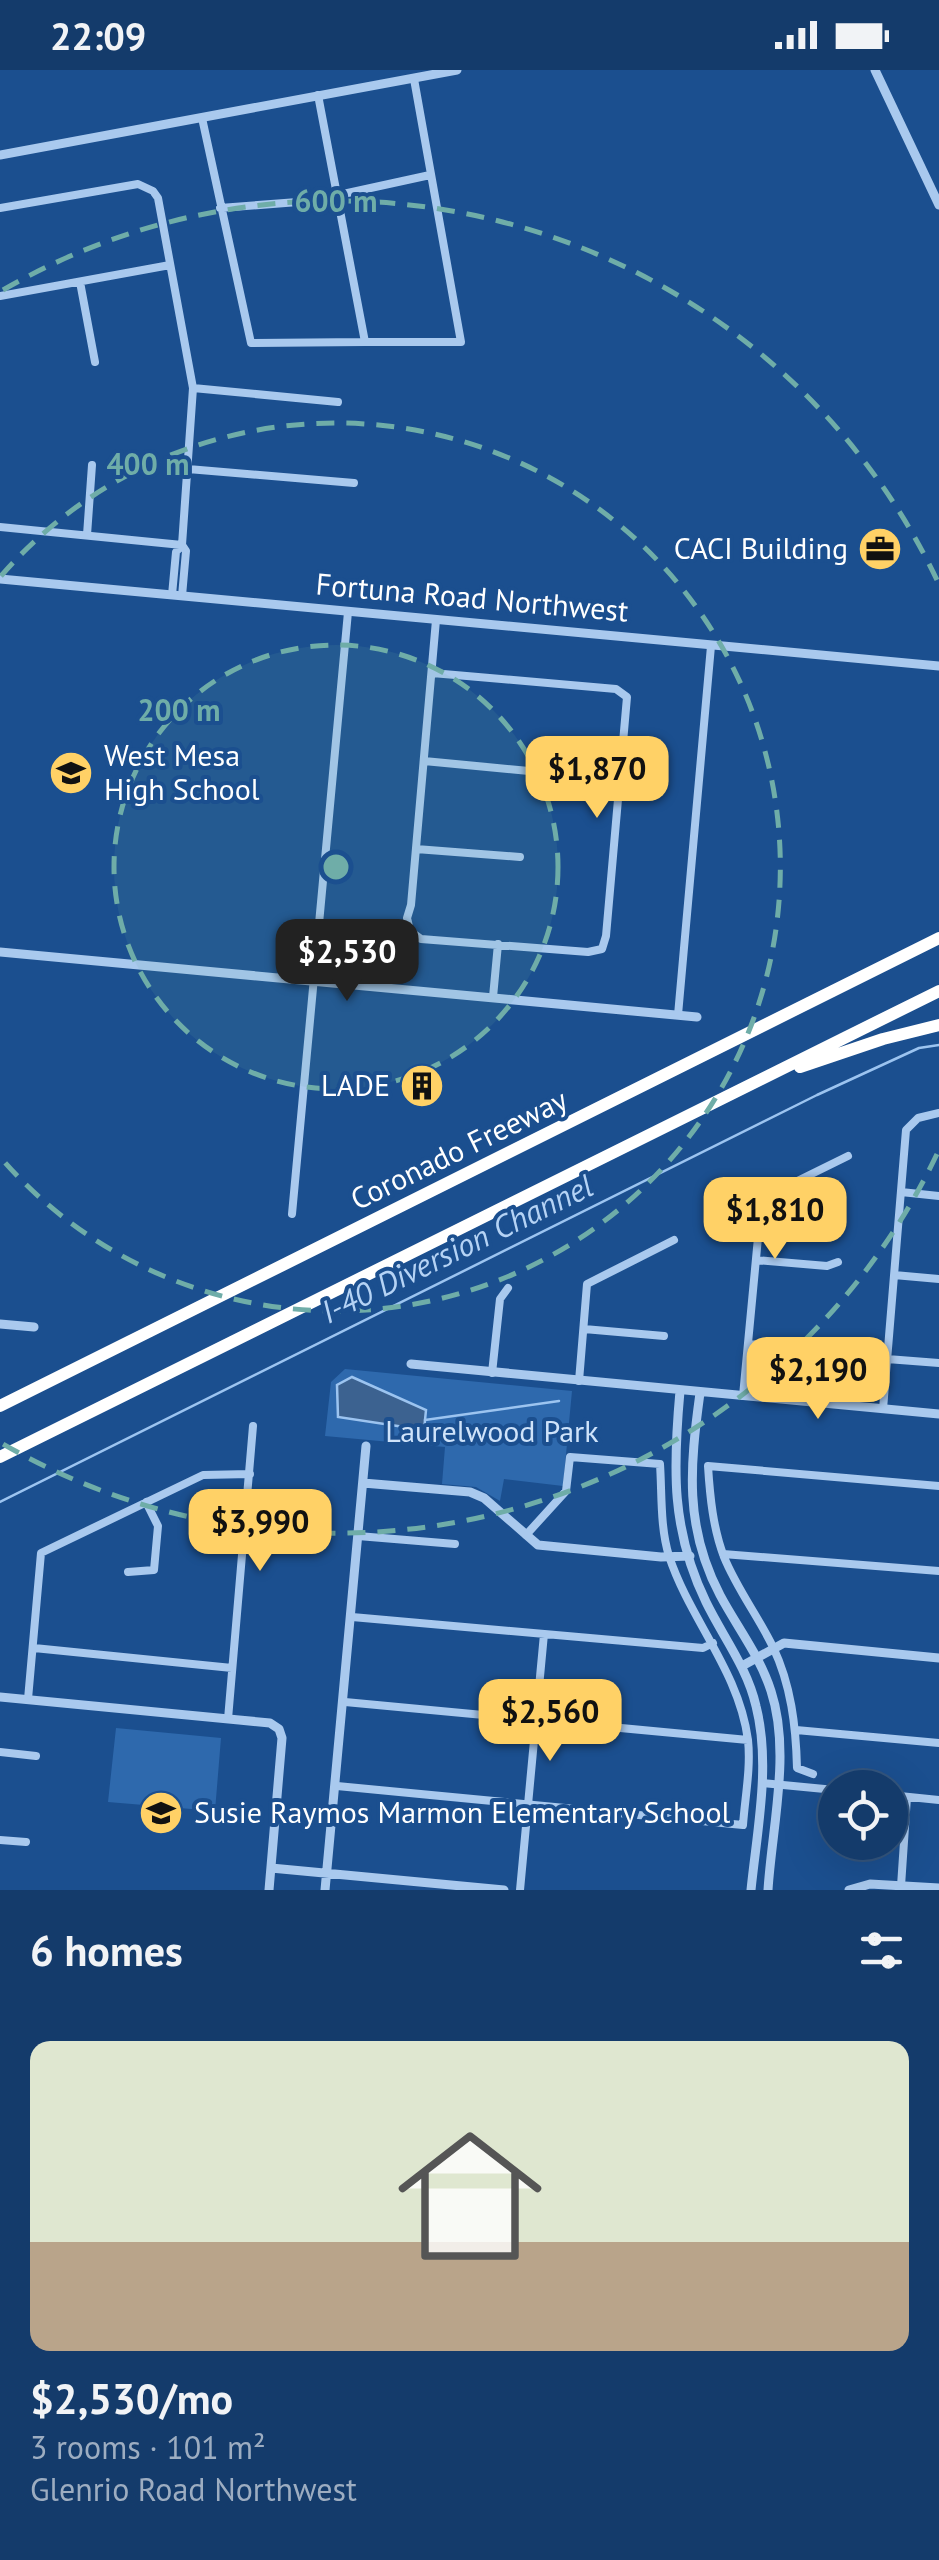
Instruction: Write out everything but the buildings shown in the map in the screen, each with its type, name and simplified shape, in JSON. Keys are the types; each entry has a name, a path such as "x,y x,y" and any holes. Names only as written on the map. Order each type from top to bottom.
{"highway":[{"name":"Coronado Freeway","path":"0,1406 939,938"},
{"path":"0,1457 939,991"},
{"path":"751,1085 883,1039 939,1025"}],"street":[{"path":"0,155 458,70"},
{"path":"875,70 939,204"},
{"path":"202,118 251,343 460,342 414,79"},
{"path":"318,96 365,342"},
{"path":"220,208 311,201 430,175"},
{"path":"0,208 131,185 145,186 158,198 193,388 182,545 176,552 177,595"},
{"path":"0,296 170,266"},
{"path":"80,282 95,362"},
{"path":"193,388 338,402"},
{"path":"87,535 92,465"},
{"path":"188,469 354,483"},
{"path":"0,527 182,545"},
{"name":"Fortuna Road Northwest","path":"0,579 939,666"},
{"path":"292,1214 348,612"},
{"path":"432,674 616,689 627,697 602,949 588,952 421,939 410,931 407,918 436,620"},
{"path":"678,1015 711,646"},
{"path":"424,761 530,771"},
{"path":"416,849 520,858"},
{"path":"493,998 498,944"},
{"path":"0,952 697,1016"},
{"path":"883,1409 906,1130 918,1118 939,1114"},
{"path":"744,1396 762,1206 766,1199 848,1156"},
{"path":"901,1192 939,1196"},
{"path":"579,1381 587,1284 674,1240"},
{"path":"756,1260 827,1266 838,1262"},
{"path":"894,1275 939,1279"},
{"path":"492,1372 500,1299 508,1288"},
{"path":"0,1324 34,1328"},
{"path":"584,1328 664,1336"},
{"path":"748,1344 830,1351"},
{"path":"887,1359 939,1363"},
{"path":"412,1364 939,1414"},
{"path":"680,1391 674,1484 688,1556 707,1604 742,1666 756,1705 762,1740 752,1890"},
{"path":"700,1392 691,1502 702,1552 721,1597 772,1692 779,1740 768,1890"},
{"path":"228,1719 253,1426"},
{"path":"325,1890 366,1446"},
{"path":"337,1786 743,1825 748,1740 734,1690 670,1557 660,1464 570,1456 566,1490 526,1535"},
{"path":"812,1774 797,1768 796,1730 788,1687 773,1648 723,1554 711,1508 708,1466 939,1486"},
{"path":"28,1699 41,1553 203,1474 250,1474"},
{"path":"363,1483 470,1492 484,1498 538,1546 670,1557 702,1552"},
{"path":"128,1572 154,1570 158,1526 146,1502"},
{"path":"358,1536 455,1544"},
{"path":"723,1554 939,1570"},
{"path":"352,1617 703,1648 713,1643"},
{"path":"520,1890 544,1634"},
{"path":"742,1666 784,1643 939,1658"},
{"path":"34,1648 232,1668"},
{"path":"0,1696 228,1719 270,1724 280,1729 269,1890"},
{"path":"345,1702 748,1740"},
{"path":"796,1730 939,1744"},
{"path":"0,1752 36,1756"},
{"path":"762,1783 818,1788"},
{"path":"908,1797 939,1800"},
{"path":"0,1840 26,1842"},
{"path":"900,1886 902,1860"},
{"path":"271,1868 504,1890"},
{"path":"848,1890 870,1884 939,1888"}],"green space":[{"name":"Laurelwood Park","path":"345,1369 572,1391 563,1486 504,1479 500,1501 476,1487 442,1484 445,1447 325,1436 331,1382"},
{"path":"116,1728 221,1738 215,1811 108,1802"}],"shaded area":[{"path":"352,1377 426,1410 424,1430 338,1417 337,1385"}],"waterway":[{"name":"I-40 Diversion Channel","path":"0,1502 817,1095 919,1048 939,1045"},
{"path":"425,1420 559,1401"}],"place":[{"name":"CACI Building","path":"880,549"},
{"name":"West Mesa High School","path":"71,773"},
{"name":"LADE","path":"422,1086"},
{"name":"Susie Raymos Marmon Elementary School","path":"161,1813"}]}
